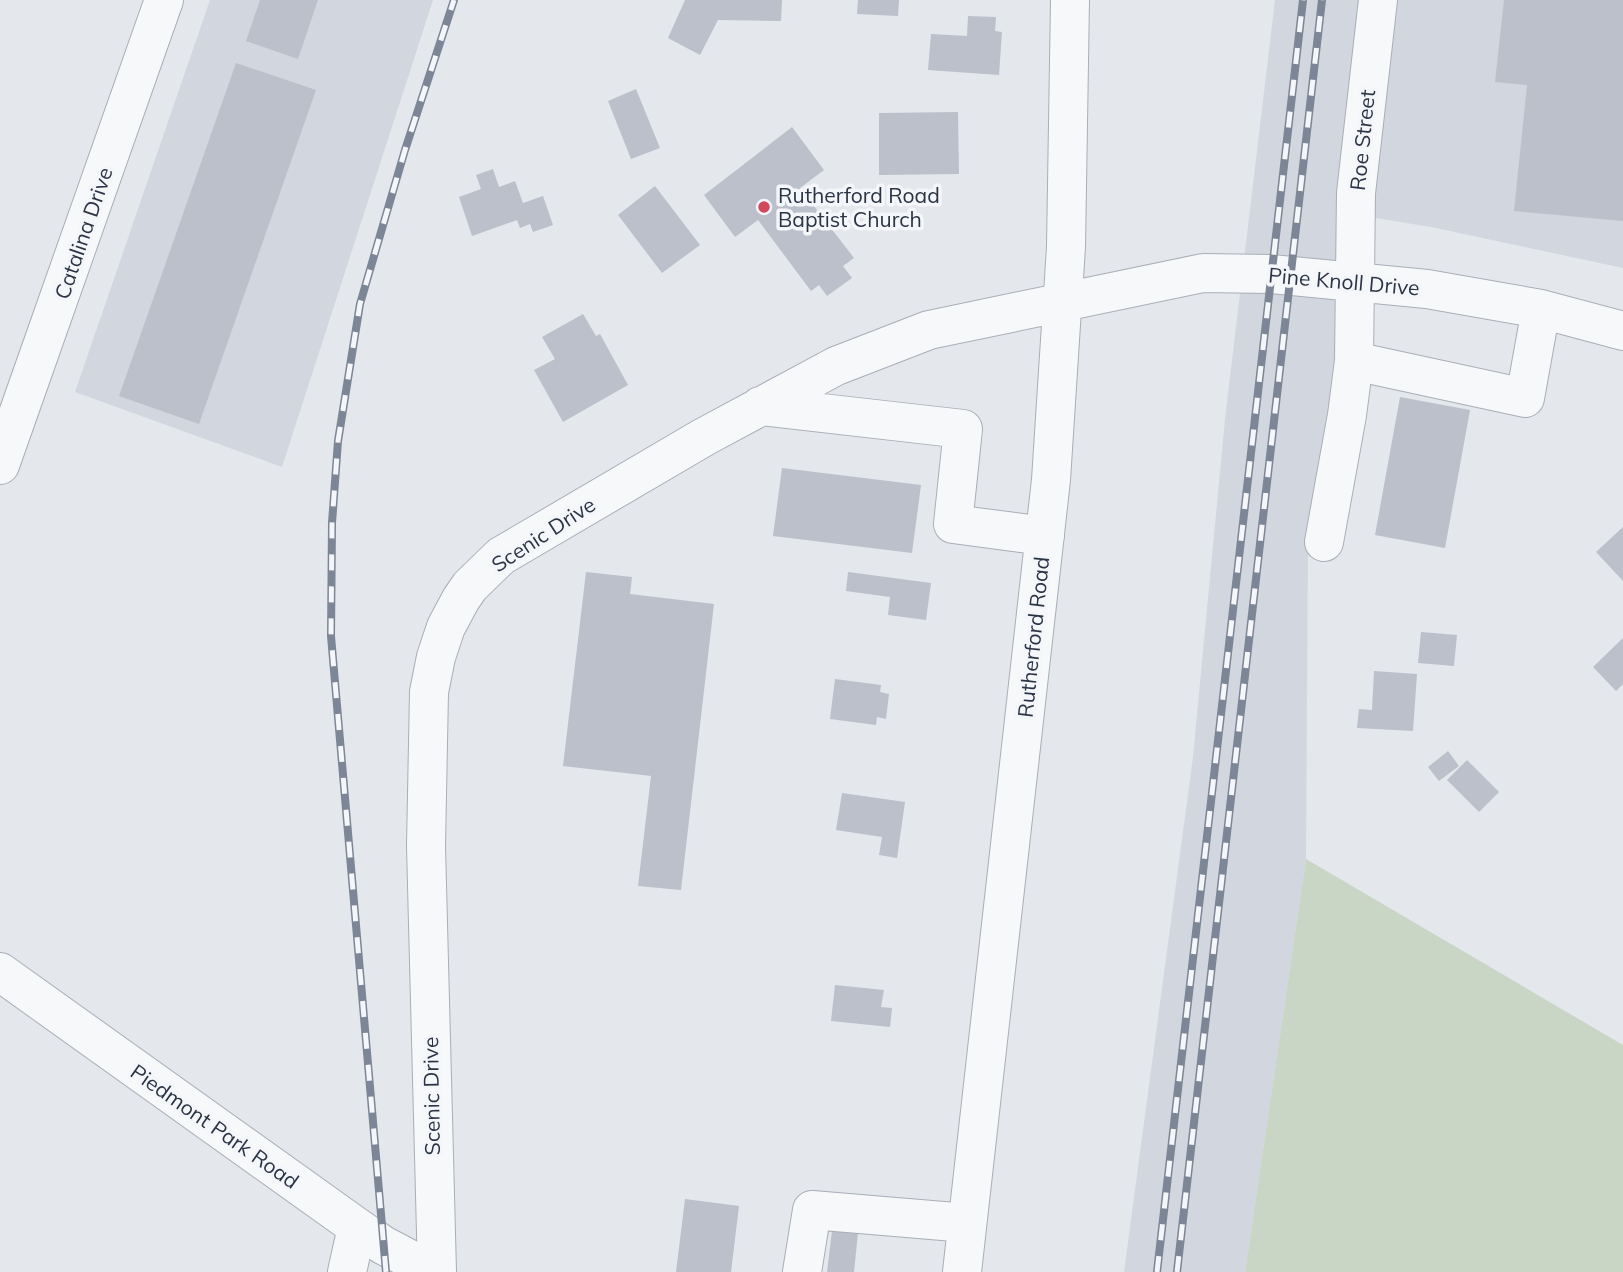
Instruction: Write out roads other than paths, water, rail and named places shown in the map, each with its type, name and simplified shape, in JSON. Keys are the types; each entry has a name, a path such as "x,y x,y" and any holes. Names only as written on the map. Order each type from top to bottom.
{"street":[{"name":"Catalina Drive","path":"0,464 164,0"},
{"name":"Rutherford Road","path":"961,1272 1045,536 1064,301 1070,0"},
{"name":"Roe Street","path":"1324,542 1354,361 1356,193 1378,0"},
{"name":"Pine Knoll Drive","path":"1064,301 1203,273 1271,274 1427,289 1541,309 1623,331"},
{"name":"Scenic Drive","path":"436,1272 426,846 426,725 436,657 446,627 470,586 501,556 836,366 929,330 1064,301"},
{"path":"1354,361 1525,398 1541,309"},
{"path":"760,407 963,429 953,524 1045,536"},
{"name":"Piedmont Park Road","path":"0,972 383,1245 436,1272"},
{"path":"802,1272 812,1210 967,1223"},
{"path":"347,1272 357,1227"}],"railway":[{"path":"386,1272 331,636 332,523 338,441 360,304 405,150 454,0"},
{"path":"1157,1272 1303,0"},
{"path":"1177,1272 1322,0"}],"place":[{"name":"Rutherford Road Baptist Church","path":"764,207"}]}
